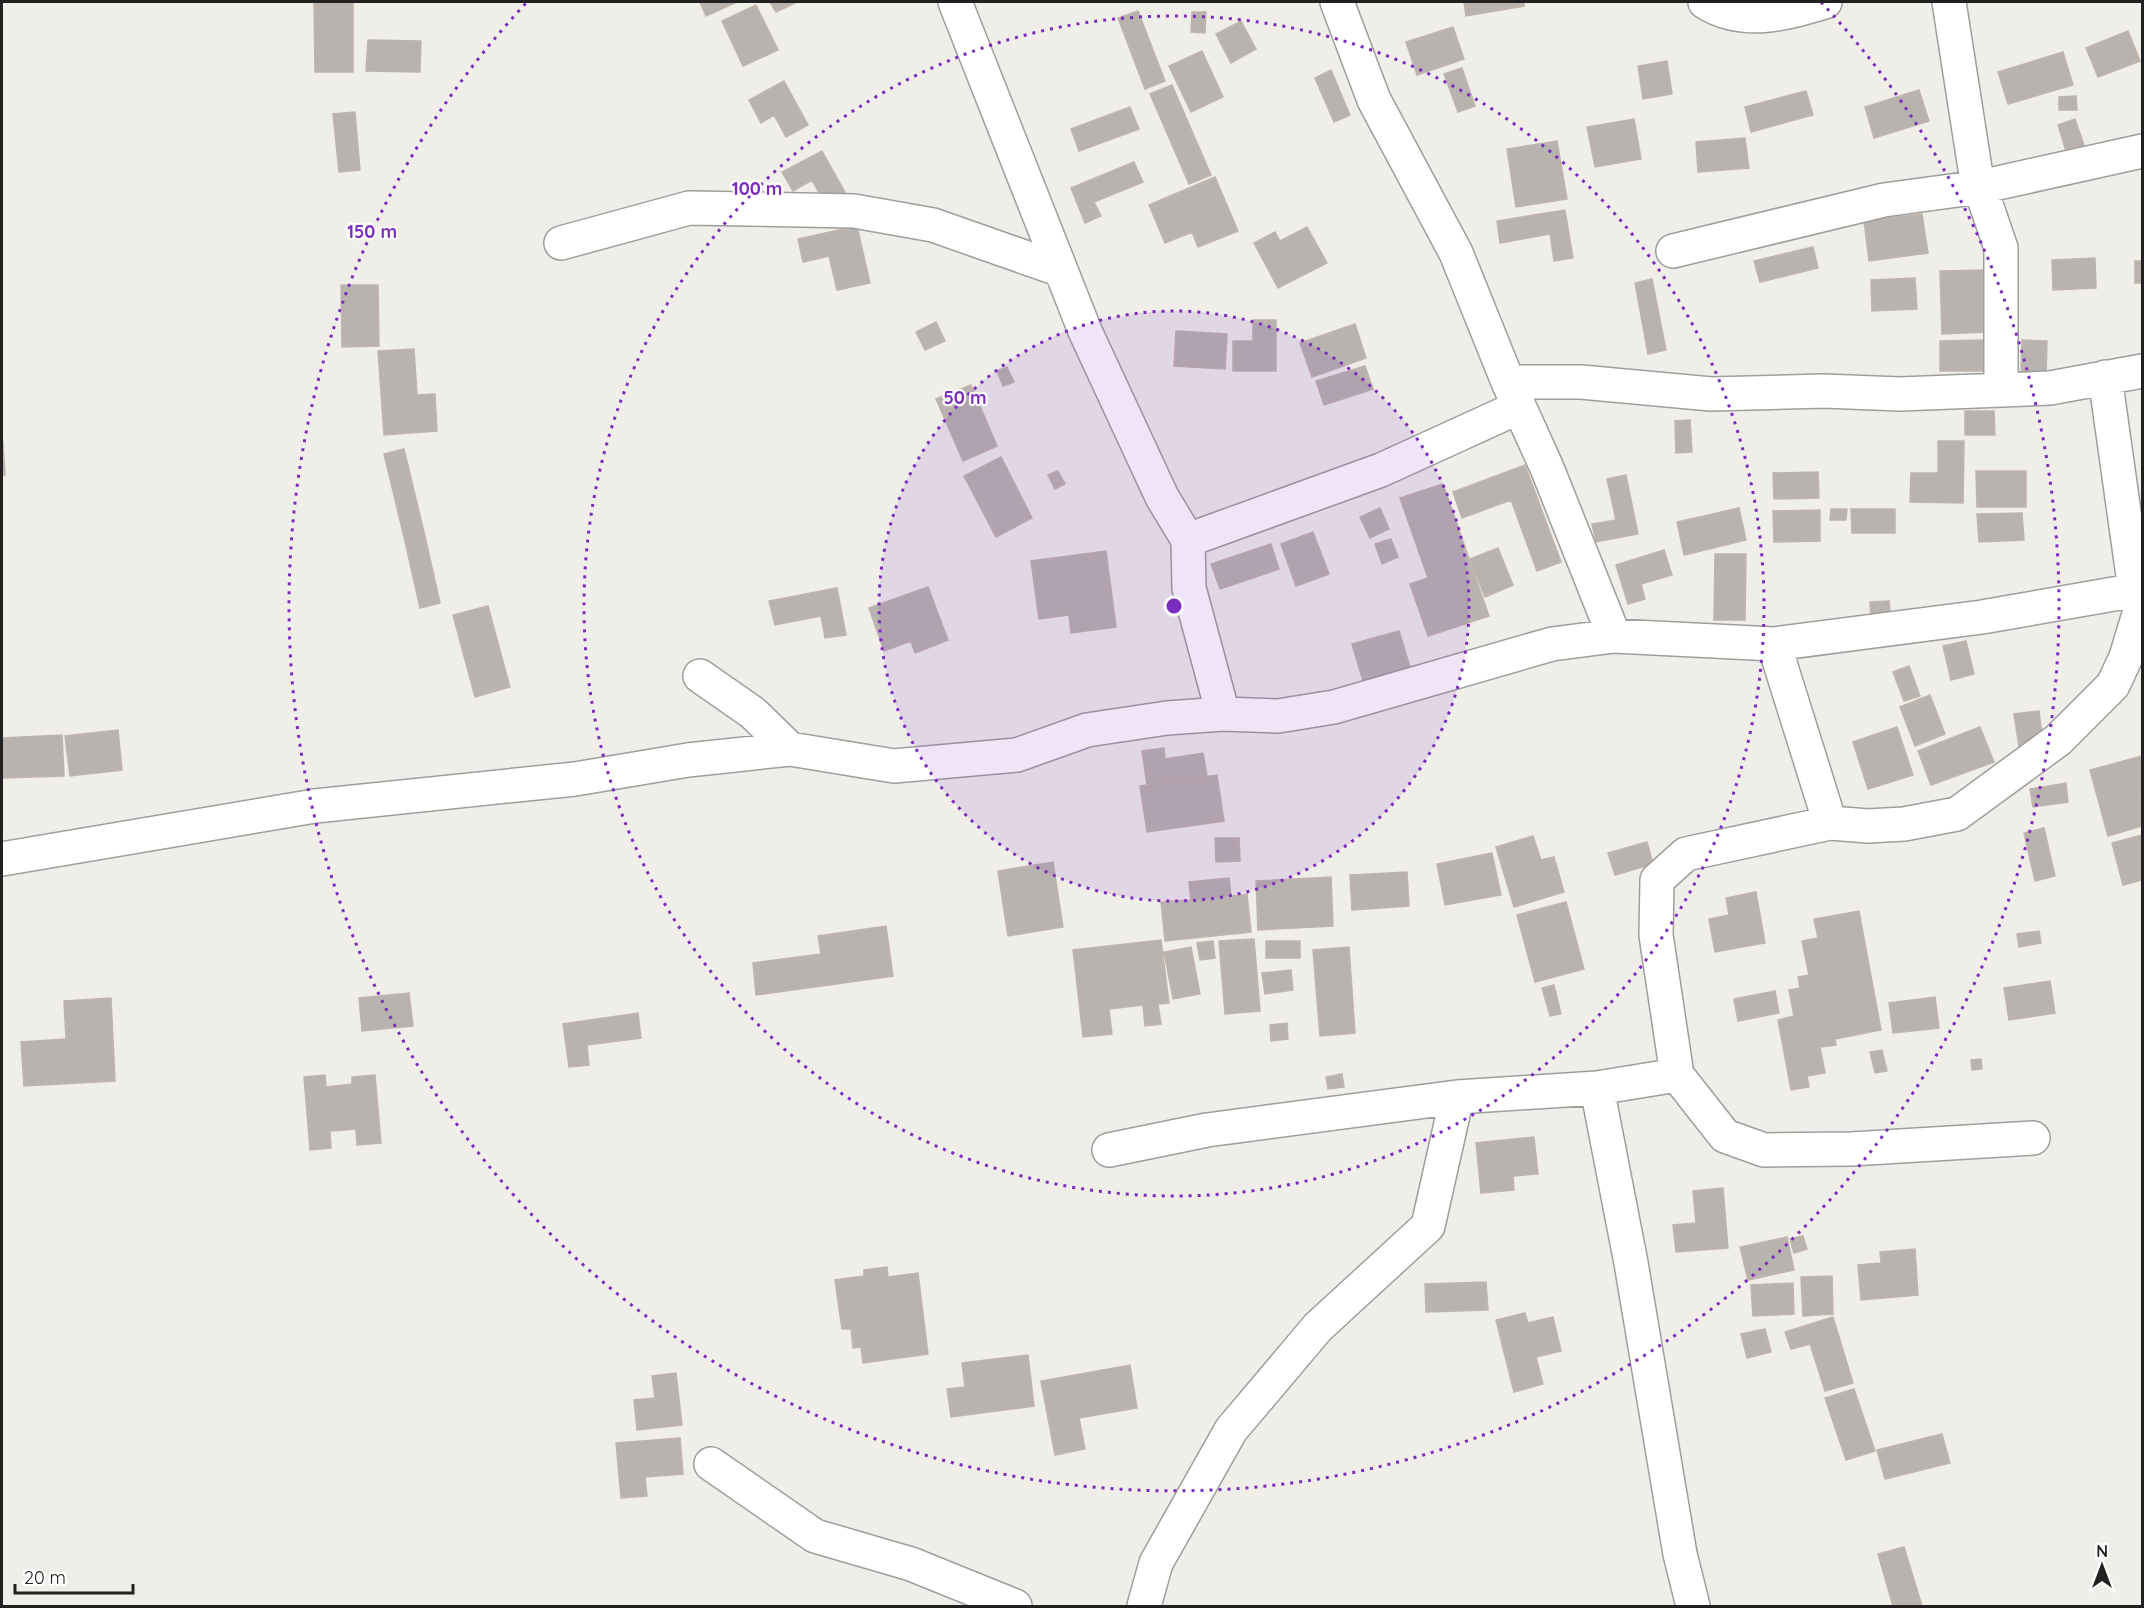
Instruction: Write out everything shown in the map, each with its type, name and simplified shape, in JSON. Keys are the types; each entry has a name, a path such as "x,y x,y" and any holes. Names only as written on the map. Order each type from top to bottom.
{"street":[{"path":"955,2 1085,331 1162,497 1188,540 1189,588 1224,714"},
{"path":"1337,2 1374,100 1456,253 1514,395 1547,468 1614,636"},
{"path":"1705,2 1721,12 1759,18 1825,2"},
{"path":"1949,2 1957,66 1980,187 2001,248 2001,390"},
{"path":"1673,251 1884,200 1980,187 2142,151"},
{"path":"561,243 689,207 854,211 933,225 1061,270"},
{"path":"1188,540 1381,470 1514,395 1581,382 1711,394 1824,391 1900,394 2050,388 2142,371"},
{"path":"2033,1138 1851,1149 1764,1150 1725,1136 1677,1075 1656,935 1657,880 1686,854 1830,823 1868,826 1904,824 1957,814 1997,787 2058,740 2113,686 2126,657 2140,595 2105,377"},
{"path":"2,859 365,799 553,781 688,760 790,749 894,766 1017,755 1087,730 1167,718 1224,714 1278,716 1334,707 1552,644 1614,636 1774,644 2140,595"},
{"path":"1774,644 1830,823"},
{"path":"700,676 753,713 790,749"},
{"path":"1108,1150 1207,1130 1457,1097 1597,1088 1677,1075"},
{"path":"1597,1088 1631,1263 1680,1554 1693,1606"},
{"path":"1144,1606 1156,1563 1231,1430 1318,1327 1428,1226 1457,1097"},
{"path":"711,1464 815,1536 911,1564 1015,1606"}],"building":[{"path":"314,2 353,2 353,72 315,72"},
{"path":"700,2 737,2 706,16"},
{"path":"770,2 797,2 776,12"},
{"path":"1464,2 1524,2 1524,6 1466,16"},
{"path":"756,5 778,50 743,66 722,21"},
{"path":"1138,11 1165,81 1145,89 1118,18"},
{"path":"1192,12 1206,12 1205,33 1191,32"},
{"path":"1241,21 1256,49 1231,63 1216,34"},
{"path":"1453,27 1464,59 1417,75 1406,42"},
{"path":"2128,31 2140,61 2098,77 2086,48"},
{"path":"368,40 421,41 420,72 366,71"},
{"path":"1202,51 1223,97 1191,112 1169,66"},
{"path":"2063,52 2073,85 2008,104 1998,72"},
{"path":"1667,61 1672,94 1643,99 1638,66"},
{"path":"1462,68 1475,106 1458,112 1444,74"},
{"path":"1331,70 1350,115 1334,122 1315,78"},
{"path":"784,81 808,125 786,137 774,115 761,123 749,100"},
{"path":"1172,85 1211,175 1189,184 1150,94"},
{"path":"1919,90 1929,121 1874,138 1865,107"},
{"path":"1806,91 1813,115 1751,132 1745,107"},
{"path":"2076,96 2077,110 2059,110 2059,97"},
{"path":"1130,107 1139,129 1079,151 1071,129"},
{"path":"355,112 360,170 339,172 333,114"},
{"path":"1634,119 1641,159 1595,167 1587,127"},
{"path":"2075,119 2084,145 2066,151 2058,125"},
{"path":"1745,138 1749,168 1698,172 1696,142"},
{"path":"1557,141 1567,199 1516,207 1507,149"},
{"path":"822,151 846,194 826,206 812,180 793,191 782,172"},
{"path":"1134,162 1143,182 1094,202 1101,216 1085,223 1071,188"},
{"path":"1215,177 1238,231 1198,247 1192,232 1165,243 1149,205"},
{"path":"1565,210 1573,258 1554,261 1550,234 1500,243 1497,221"},
{"path":"1922,214 1928,253 1869,261 1864,221"},
{"path":"857,226 870,283 837,290 829,256 803,262 798,239"},
{"path":"1307,227 1327,263 1278,288 1254,243 1275,232 1280,241"},
{"path":"1813,247 1818,268 1760,282 1754,261"},
{"path":"2095,258 2096,288 2053,290 2052,260"},
{"path":"2135,261 2142,261 2142,283 2135,283"},
{"path":"1986,270 1988,332 1942,334 1940,271"},
{"path":"1915,278 1917,309 1872,311 1871,280"},
{"path":"1652,279 1666,350 1648,354 1635,283"},
{"path":"341,285 378,285 379,346 342,347"},
{"path":"1253,320 1276,320 1276,371 1233,371 1233,341 1253,341"},
{"path":"936,322 945,341 925,350 916,332"},
{"path":"1355,324 1366,358 1312,377 1300,343"},
{"path":"1176,331 1227,334 1225,369 1174,366"},
{"path":"1984,340 1985,371 1940,371 1940,341"},
{"path":"2022,340 2047,341 2046,376 2021,375"},
{"path":"414,349 417,395 435,394 437,431 384,435 378,351"},
{"path":"1365,366 1373,389 1324,405 1316,381"},
{"path":"1007,367 1014,382 1003,386 997,371"},
{"path":"971,385 997,446 963,461 936,399"},
{"path":"1965,411 1994,411 1995,435 1965,435"},
{"path":"1690,420 1692,452 1676,453 1675,421"},
{"path":"2,431 5,475 2,475"},
{"path":"1938,441 1964,441 1963,503 1910,502 1911,473 1938,473"},
{"path":"404,449 424,532 404,537 384,454"},
{"path":"1001,457 1032,518 996,537 964,476"},
{"path":"1525,465 1561,562 1537,571 1511,500 1462,518 1453,492"},
{"path":"1058,471 1065,484 1055,489 1048,475"},
{"path":"1976,471 2026,471 2026,507 1977,507"},
{"path":"1818,472 1819,498 1774,499 1773,473"},
{"path":"1626,475 1638,534 1596,542 1592,524 1616,520 1607,479"},
{"path":"1443,484 1489,616 1428,636 1410,584 1428,578 1400,498"},
{"path":"1380,508 1389,529 1370,538 1360,517"},
{"path":"1739,508 1746,540 1684,555 1677,522"},
{"path":"1831,509 1847,509 1846,520 1830,520"},
{"path":"1851,509 1895,509 1895,533 1852,533"},
{"path":"1820,510 1820,541 1774,542 1773,511"},
{"path":"2022,513 2024,540 1979,542 1977,514"},
{"path":"424,532 440,603 420,608 404,537"},
{"path":"1313,532 1329,574 1296,586 1281,544"},
{"path":"1391,539 1398,557 1382,564 1375,544"},
{"path":"1271,544 1279,569 1220,589 1211,564"},
{"path":"1498,548 1513,585 1485,597 1470,559"},
{"path":"1664,550 1672,575 1641,584 1645,599 1628,604 1616,565"},
{"path":"1106,551 1116,627 1071,633 1069,615 1039,619 1031,561"},
{"path":"1715,554 1746,554 1745,620 1714,620"},
{"path":"928,587 948,640 915,653 911,641 884,651 869,608"},
{"path":"837,588 846,635 825,638 821,616 775,625 769,601"},
{"path":"1889,601 1891,618 1871,619 1870,602"},
{"path":"488,606 510,687 475,697 453,615"},
{"path":"1399,631 1410,667 1363,681 1352,644"},
{"path":"1966,641 1974,674 1951,680 1943,646"},
{"path":"1909,666 1920,696 1904,701 1893,672"},
{"path":"1930,695 1945,734 1915,746 1900,707"},
{"path":"2039,711 2043,743 2019,747 2014,714"},
{"path":"1897,727 1913,775 1868,789 1853,742"},
{"path":"1980,727 1994,762 1931,785 1918,751"},
{"path":"118,730 122,770 70,776 65,736"},
{"path":"62,735 64,776 2,778 2,738"},
{"path":"1164,748 1165,759 1203,753 1207,776 1147,785 1142,751"},
{"path":"2142,756 2142,792 2140,793 2142,826 2108,836 2090,770"},
{"path":"1217,775 1224,821 1147,832 1140,786"},
{"path":"2066,783 2068,802 2033,807 2030,789"},
{"path":"2044,828 2055,876 2035,881 2024,833"},
{"path":"2142,835 2142,880 2123,885 2112,843"},
{"path":"1533,836 1541,860 1554,857 1564,892 1514,907 1496,847"},
{"path":"1215,838 1239,838 1240,861 1216,862"},
{"path":"1647,842 1653,864 1615,875 1608,853"},
{"path":"1492,853 1501,895 1445,905 1437,864"},
{"path":"1053,862 1063,927 1008,936 998,871"},
{"path":"1407,872 1409,906 1352,910 1350,875"},
{"path":"1331,877 1333,926 1258,930 1256,881"},
{"path":"1229,878 1231,896 1247,894 1251,932 1165,941 1161,902 1191,900 1189,882"},
{"path":"1756,892 1765,943 1715,952 1709,919 1729,915 1726,898"},
{"path":"1566,902 1584,969 1535,982 1517,915"},
{"path":"1859,911 1881,1030 1835,1039 1836,1045 1820,1047 1825,1073 1807,1076 1809,1087 1791,1090 1778,1020 1794,1016 1789,990 1800,988 1798,977 1809,975 1802,941 1818,938 1814,919"},
{"path":"886,926 893,976 756,995 753,963 821,954 818,936"},
{"path":"2039,931 2041,943 2019,947 2017,934"},
{"path":"1254,939 1260,1011 1225,1014 1219,941"},
{"path":"1161,940 1169,1003 1158,1004 1161,1024 1145,1026 1143,1005 1109,1009 1112,1034 1083,1037 1073,950"},
{"path":"1213,941 1215,958 1200,960 1197,943"},
{"path":"1266,941 1300,941 1300,958 1266,958"},
{"path":"1191,947 1200,994 1173,999 1164,952"},
{"path":"1349,947 1355,1033 1320,1036 1313,950"},
{"path":"1291,970 1293,990 1265,994 1262,973"},
{"path":"2050,981 2055,1013 2009,1020 2004,988"},
{"path":"1554,985 1561,1014 1550,1016 1542,988"},
{"path":"1775,991 1779,1013 1738,1021 1734,999"},
{"path":"409,993 413,1026 362,1031 359,998"},
{"path":"1935,997 1939,1028 1893,1033 1889,1003"},
{"path":"111,998 115,1081 24,1086 21,1042 66,1039 64,1001"},
{"path":"638,1013 641,1038 587,1045 589,1065 569,1067 563,1024"},
{"path":"1287,1023 1288,1039 1271,1041 1270,1025"},
{"path":"1882,1050 1887,1071 1875,1073 1870,1052"},
{"path":"1981,1059 1982,1069 1972,1070 1971,1060"},
{"path":"1342,1074 1344,1087 1328,1089 1326,1077"},
{"path":"325,1075 326,1087 352,1084 352,1077 375,1075 381,1143 357,1145 356,1129 330,1131 331,1148 310,1150 304,1077"},
{"path":"1534,1137 1538,1174 1513,1176 1514,1190 1481,1193 1476,1143"},
{"path":"1723,1188 1728,1248 1676,1252 1673,1225 1696,1223 1693,1191"},
{"path":"1803,1236 1807,1249 1794,1253 1790,1239"},
{"path":"1787,1237 1794,1270 1748,1280 1740,1247"},
{"path":"1915,1249 1918,1295 1861,1300 1858,1265 1881,1263 1880,1252"},
{"path":"887,1267 888,1277 918,1273 928,1354 863,1363 861,1347 853,1348 851,1329 842,1329 835,1280 864,1276 864,1270"},
{"path":"1832,1276 1833,1314 1803,1316 1801,1277"},
{"path":"1486,1282 1488,1310 1426,1312 1425,1284"},
{"path":"1793,1283 1794,1314 1753,1316 1751,1285"},
{"path":"1525,1313 1528,1323 1553,1317 1561,1351 1536,1357 1543,1384 1514,1392 1496,1320"},
{"path":"1833,1317 1853,1383 1825,1391 1810,1344 1791,1349 1785,1332"},
{"path":"1765,1329 1771,1352 1747,1358 1741,1334"},
{"path":"1028,1355 1034,1406 951,1417 947,1389 965,1387 962,1363"},
{"path":"1130,1365 1137,1408 1079,1418 1085,1449 1055,1455 1041,1381"},
{"path":"676,1373 682,1425 637,1430 634,1400 655,1398 652,1376"},
{"path":"1854,1389 1875,1451 1846,1460 1825,1398"},
{"path":"1942,1434 1950,1463 1885,1479 1877,1450"},
{"path":"680,1438 683,1474 645,1477 647,1496 621,1498 616,1443"},
{"path":"1904,1547 1922,1606 1893,1606 1878,1554"}]}
